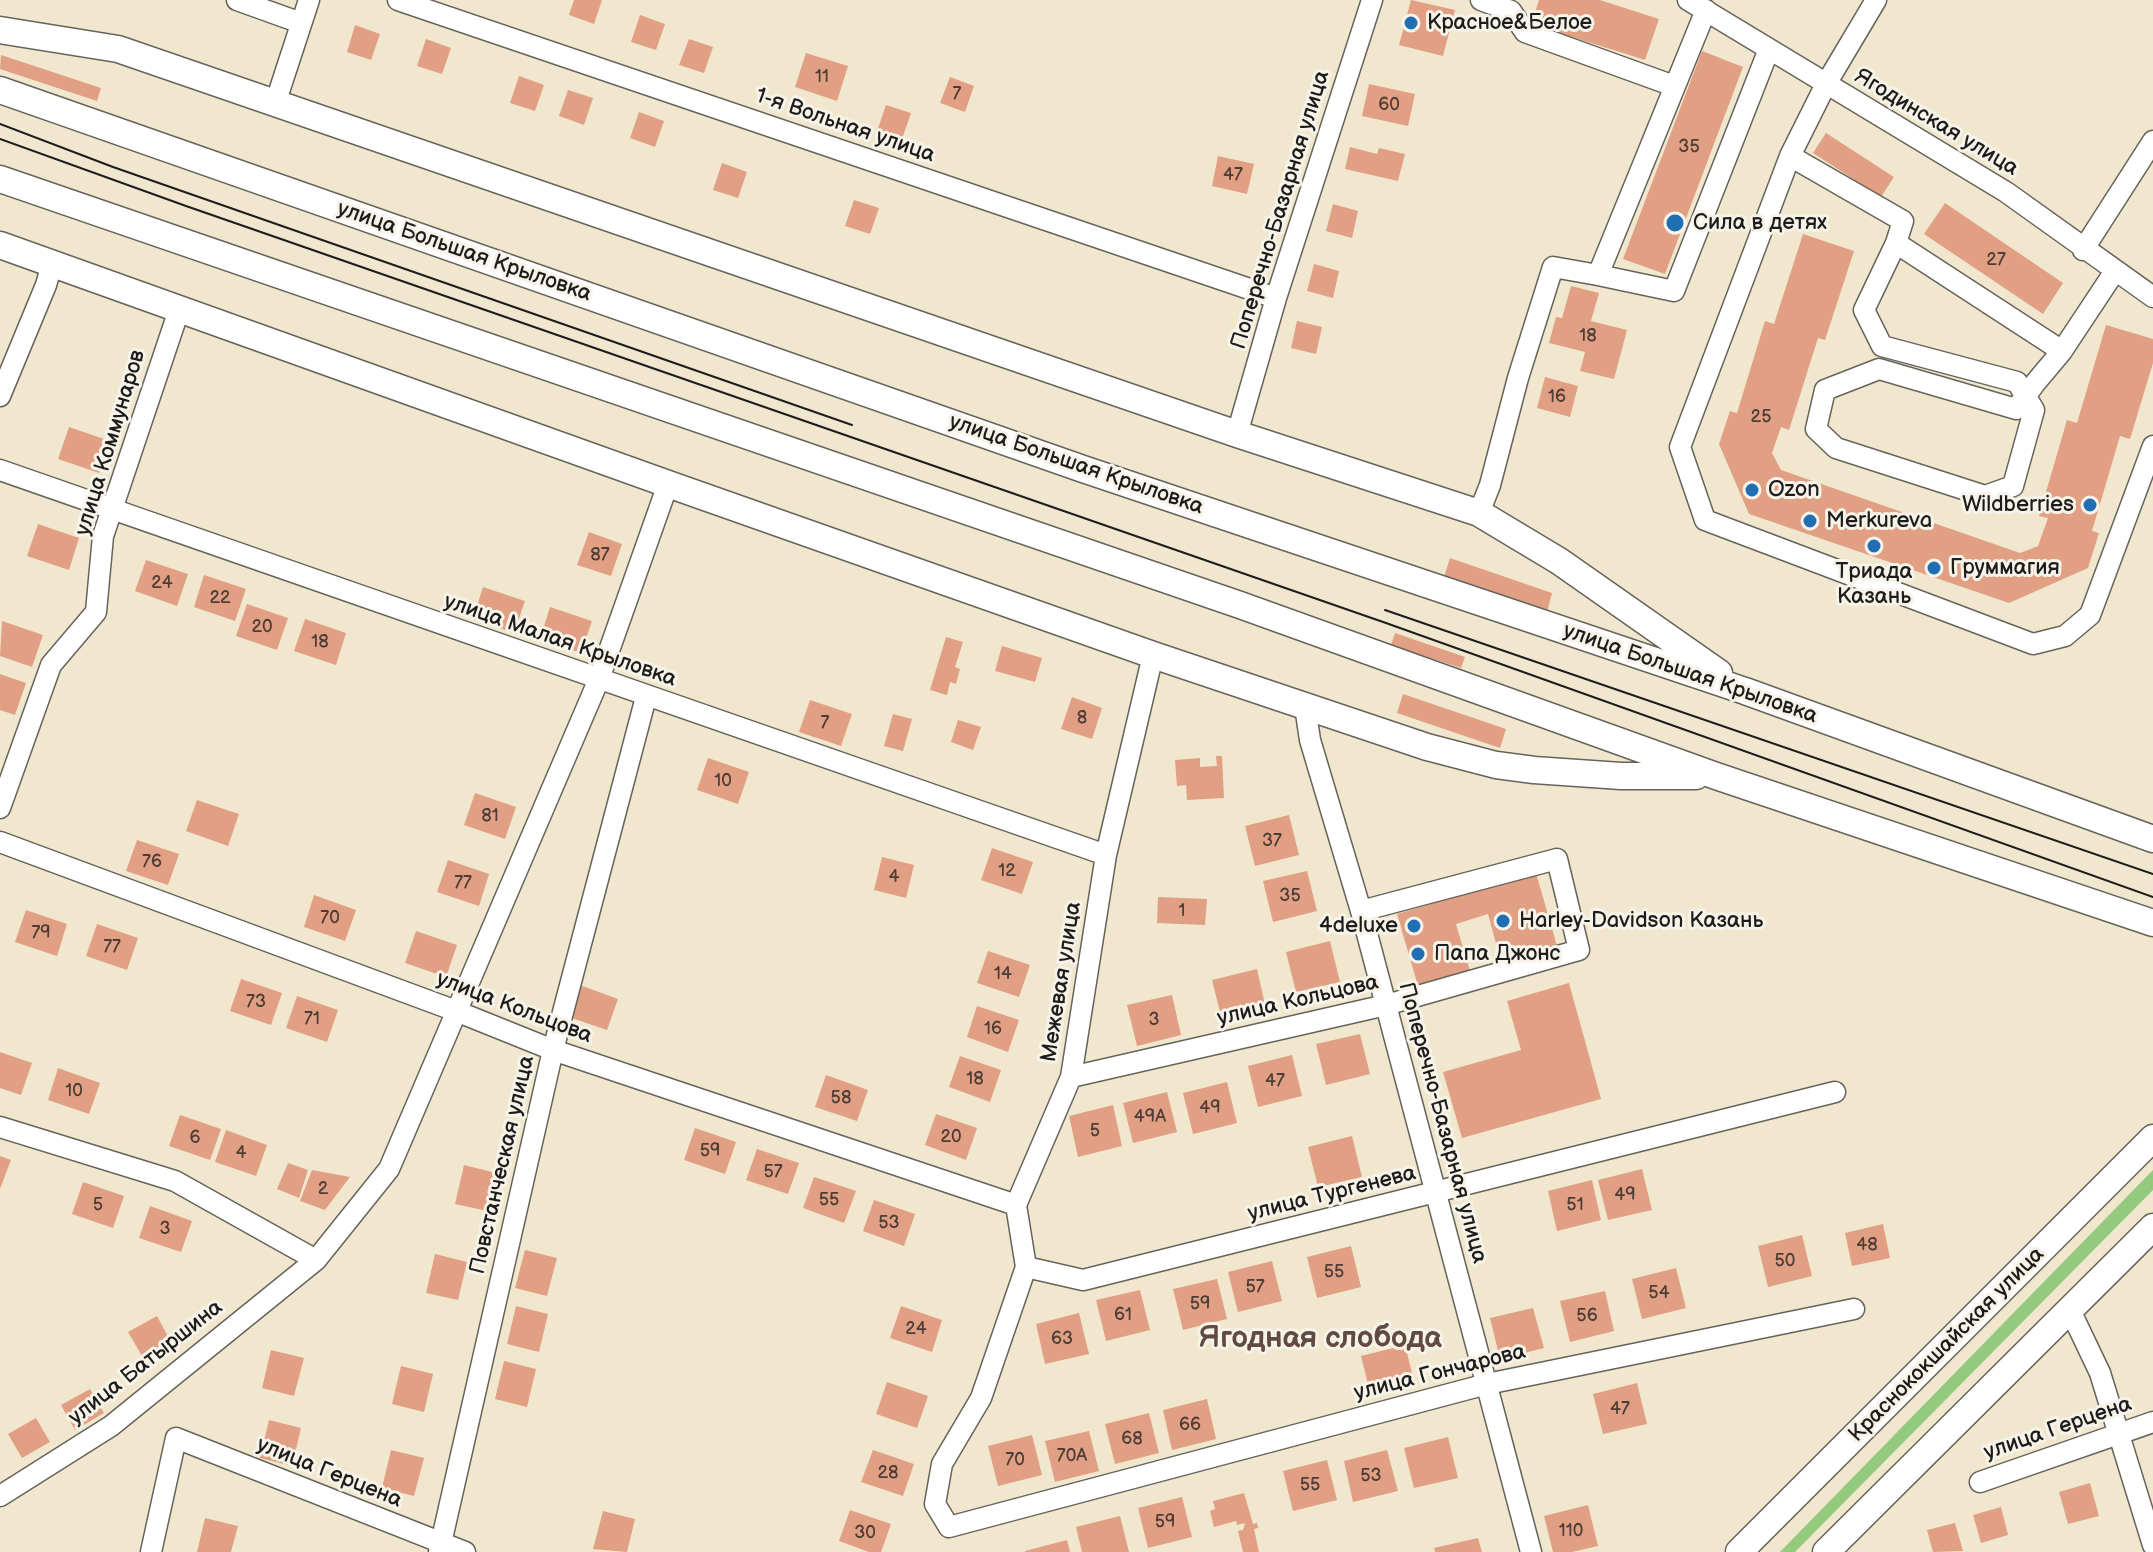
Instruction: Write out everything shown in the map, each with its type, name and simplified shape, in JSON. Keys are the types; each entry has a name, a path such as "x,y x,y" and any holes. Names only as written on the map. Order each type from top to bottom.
{"main road":[{"path":"0,30 118,49 1237,434 1479,513 1559,561 1745,691"},
{"name":"улица Большая Крыловка","path":"0,90 1083,469 1745,691 2153,839"},
{"path":"0,179 1240,605 1716,776 2153,923"},
{"path":"0,245 1153,655 1427,747 1496,765 1621,776 1716,776"},
{"name":"Краснококшайская улица","path":"1739,1552 2153,1138"},
{"path":"1826,1552 2153,1227"}],"street":[{"path":"237,0 301,23"},
{"path":"275,104 309,0"},
{"name":"1-я Вольная улица","path":"398,0 1276,298"},
{"name":"Поперечно-Базарная улица","path":"1237,434 1276,298 1372,0"},
{"path":"1481,0 1511,11 1525,32 1674,86"},
{"path":"1876,0 1826,84 1790,156 1680,447 1705,520 2033,644 2065,636 2090,615 2153,446"},
{"path":"1598,275 1674,86 1697,5"},
{"name":"Ягодинская улица","path":"1697,5 2006,192 2083,250 2153,297"},
{"path":"1479,513 1553,267 1674,291 1769,49"},
{"path":"2083,250 2153,141"},
{"path":"1790,156 1903,221 1896,243 1864,310 1882,346 2017,382 2022,391 2028,401 2034,410 2013,486 1985,496 1836,448 1816,429 1825,390 1879,369 2016,409 2022,400 2029,391 2036,382 2062,351 2115,271"},
{"path":"1896,243 2062,351"},
{"path":"0,396 52,264"},
{"name":"улица Коммунаров","path":"0,808 51,665 96,612 103,536 179,310"},
{"name":"улица Малая Крыловка","path":"0,470 1106,855"},
{"path":"0,1127 175,1181 316,1260 389,1169 599,679 668,484"},
{"name":"Межевая улица","path":"1016,1205 1071,1077 1106,855 1153,655"},
{"name":"Повстанческая улица","path":"440,1548 553,1050 646,697"},
{"name":"Поперечно-Базарная улица","path":"1305,706 1310,740 1361,911 1531,1552"},
{"name":"улица Кольцова","path":"0,842 553,1050 1016,1205"},
{"name":"улица Кольцова","path":"1071,1077 1386,1005 1579,950 1557,859 1361,911"},
{"name":"улица Тургенева","path":"1026,1267 1083,1280 1835,1092"},
{"path":"1016,1205 1026,1267"},
{"name":"улица Батыршина","path":"0,1496 111,1426 316,1260"},
{"name":"улица Гончарова","path":"1026,1267 981,1398 942,1464 935,1504 949,1527 1487,1384 1854,1309"},
{"path":"2070,1310 2100,1373 2153,1545"},
{"name":"улица Герцена","path":"1980,1482 2153,1422"},
{"name":"улица Герцена","path":"151,1552 176,1438 440,1548 465,1552"}],"green space":[{"path":"2153,1170 2153,1190 1795,1552 1780,1552"}],"building":[{"path":"574,0 602,0 594,24 569,15"},
{"path":"1411,0 1455,10 1443,56 1399,45"},
{"path":"1539,0 1600,0 1659,19 1645,60 1531,24"},
{"path":"640,15 665,24 656,50 631,42"},
{"path":"355,25 380,34 371,60 347,52"},
{"path":"426,39 451,48 442,74 417,66"},
{"path":"689,39 713,47 704,73 679,65"},
{"path":"1702,51 1743,67 1665,274 1623,259"},
{"path":"806,53 848,66 837,101 795,87"},
{"path":"1,55 101,88 97,101 0,69"},
{"path":"519,76 544,85 535,111 510,103"},
{"path":"950,77 974,86 965,112 940,103"},
{"path":"1369,84 1415,94 1408,126 1362,116"},
{"path":"568,90 593,98 584,125 559,116"},
{"path":"886,105 911,113 902,139 877,131"},
{"path":"639,112 664,121 655,147 630,138"},
{"path":"1826,133 1894,177 1881,197 1813,153"},
{"path":"1350,147 1377,154 1379,148 1405,154 1398,181 1345,169"},
{"path":"1218,156 1254,164 1247,194 1212,186"},
{"path":"722,163 747,172 738,198 713,190"},
{"path":"854,200 879,208 870,234 845,226"},
{"path":"1945,203 2063,283 2043,314 1924,234"},
{"path":"1333,204 1358,211 1352,238 1326,231"},
{"path":"1803,234 1854,251 1825,340 1818,338 1789,430 1781,427 1772,453 1781,470 2020,553 2038,546 2048,518 2039,516 2067,420 2077,423 2106,325 2153,339 2153,363 2130,439 2120,436 2092,531 2099,533 2088,568 2009,603 1749,514 1719,444 1730,411 1737,413 1765,321 1774,324"},
{"path":"1314,264 1339,271 1333,298 1307,291"},
{"path":"1571,286 1599,293 1591,321 1627,330 1614,379 1580,371 1585,352 1549,343 1556,317 1562,318"},
{"path":"1297,321 1322,327 1316,354 1291,348"},
{"path":"1545,377 1578,386 1570,417 1537,408"},
{"path":"69,427 110,441 99,473 58,459"},
{"path":"38,524 79,538 69,570 27,556"},
{"path":"589,532 622,544 611,576 577,565"},
{"path":"1450,558 1552,593 1547,612 1444,577"},
{"path":"146,560 188,574 177,606 135,591"},
{"path":"204,575 246,589 235,621 194,607"},
{"path":"483,587 525,601 514,633 473,619"},
{"path":"247,604 288,618 277,650 236,636"},
{"path":"550,607 592,621 581,653 540,639"},
{"path":"305,619 346,633 336,665 294,651"},
{"path":"2,621 43,635 32,667 0,656"},
{"path":"1395,633 1465,657 1461,668 1391,645"},
{"path":"946,637 963,642 955,667 960,669 956,684 950,682 947,695 930,690"},
{"path":"1002,646 1042,658 1035,682 995,671"},
{"path":"0,674 26,683 15,715 0,710"},
{"path":"1403,694 1506,729 1500,748 1397,713"},
{"path":"1072,697 1102,708 1092,739 1061,729"},
{"path":"810,700 852,714 841,746 799,732"},
{"path":"893,714 912,719 903,751 884,746"},
{"path":"958,720 981,727 973,750 951,742"},
{"path":"1216,756 1222,756 1224,798 1187,800 1186,785 1177,786 1175,760 1200,758 1200,767 1217,766"},
{"path":"708,758 749,772 738,804 697,790"},
{"path":"475,793 516,807 505,839 464,825"},
{"path":"197,800 239,814 228,846 186,831"},
{"path":"1289,815 1299,855 1255,866 1245,826"},
{"path":"137,840 179,854 168,885 126,871"},
{"path":"992,848 1033,862 1022,894 981,880"},
{"path":"882,857 914,865 906,898 874,890"},
{"path":"448,860 489,874 479,906 437,892"},
{"path":"1307,871 1317,911 1273,922 1263,881"},
{"path":"1536,873 1557,946 1501,962 1488,914 1456,924 1470,971 1418,986 1397,914"},
{"path":"314,895 356,910 345,941 304,927"},
{"path":"1158,897 1207,899 1205,925 1157,923"},
{"path":"26,910 67,924 57,956 15,942"},
{"path":"97,924 138,938 127,970 86,956"},
{"path":"416,931 457,945 446,977 405,963"},
{"path":"1330,941 1340,982 1296,992 1286,952"},
{"path":"988,951 1030,965 1019,997 977,983"},
{"path":"1257,969 1266,1009 1222,1020 1212,980"},
{"path":"241,979 282,993 271,1025 230,1011"},
{"path":"1569,983 1601,1099 1462,1138 1443,1072 1521,1050 1507,1001"},
{"path":"577,984 618,999 607,1030 566,1016"},
{"path":"1172,995 1181,1035 1137,1046 1127,1005"},
{"path":"297,996 338,1010 327,1042 286,1028"},
{"path":"977,1006 1019,1020 1008,1052 967,1037"},
{"path":"1360,1034 1370,1074 1326,1085 1316,1044"},
{"path":"0,1052 32,1063 21,1095 0,1088"},
{"path":"1292,1055 1302,1096 1258,1107 1248,1066"},
{"path":"960,1056 1001,1070 990,1102 949,1087"},
{"path":"58,1068 100,1083 89,1114 48,1100"},
{"path":"826,1075 868,1090 857,1121 815,1107"},
{"path":"1227,1082 1237,1123 1193,1134 1183,1093"},
{"path":"1167,1092 1177,1132 1133,1143 1123,1103"},
{"path":"1113,1105 1122,1146 1078,1157 1069,1116"},
{"path":"936,1114 977,1128 966,1160 925,1145"},
{"path":"180,1115 221,1129 210,1160 169,1146"},
{"path":"695,1128 736,1142 725,1174 684,1160"},
{"path":"226,1130 267,1145 256,1176 215,1162"},
{"path":"1352,1136 1362,1177 1318,1187 1308,1147"},
{"path":"757,1149 799,1163 788,1194 746,1180"},
{"path":"0,1156 11,1160 0,1189"},
{"path":"288,1163 308,1170 299,1198 277,1189"},
{"path":"464,1165 496,1173 487,1211 455,1204"},
{"path":"1642,1169 1652,1210 1608,1220 1598,1180"},
{"path":"312,1170 350,1177 325,1210 300,1201"},
{"path":"814,1177 856,1191 844,1223 803,1208"},
{"path":"1592,1180 1601,1220 1557,1231 1548,1191"},
{"path":"83,1182 124,1196 113,1228 72,1214"},
{"path":"874,1200 915,1214 904,1246 863,1231"},
{"path":"150,1206 192,1221 181,1252 139,1238"},
{"path":"1883,1224 1890,1258 1852,1266 1845,1233"},
{"path":"1802,1235 1812,1276 1768,1287 1758,1246"},
{"path":"1351,1246 1361,1287 1317,1298 1307,1257"},
{"path":"525,1250 557,1258 547,1296 515,1288"},
{"path":"435,1254 467,1262 458,1300 426,1293"},
{"path":"1272,1261 1282,1301 1238,1312 1228,1272"},
{"path":"1676,1268 1686,1308 1642,1319 1632,1279"},
{"path":"1217,1279 1227,1319 1183,1330 1173,1289"},
{"path":"1140,1290 1150,1330 1106,1341 1096,1300"},
{"path":"1605,1291 1614,1331 1570,1342 1560,1301"},
{"path":"516,1306 548,1314 539,1352 507,1344"},
{"path":"901,1306 942,1320 932,1352 890,1338"},
{"path":"1533,1308 1544,1348 1500,1359 1490,1318"},
{"path":"1079,1313 1089,1354 1045,1364 1036,1324"},
{"path":"157,1316 170,1340 142,1356 128,1332"},
{"path":"1405,1345 1415,1385 1371,1396 1361,1356"},
{"path":"271,1350 304,1358 294,1396 262,1388"},
{"path":"504,1361 536,1369 527,1407 495,1399"},
{"path":"401,1366 433,1374 424,1412 392,1404"},
{"path":"887,1382 928,1396 917,1428 876,1414"},
{"path":"1637,1383 1647,1424 1603,1434 1593,1394"},
{"path":"90,1389 104,1413 75,1430 61,1405"},
{"path":"1207,1399 1216,1439 1172,1450 1163,1410"},
{"path":"1149,1413 1159,1453 1115,1464 1105,1424"},
{"path":"36,1418 50,1442 22,1458 8,1434"},
{"path":"269,1420 301,1428 292,1466 260,1458"},
{"path":"1089,1431 1099,1471 1055,1482 1045,1441"},
{"path":"1032,1435 1042,1475 998,1486 988,1446"},
{"path":"1448,1437 1458,1478 1414,1488 1404,1448"},
{"path":"391,1450 424,1458 414,1496 382,1488"},
{"path":"873,1450 914,1464 903,1496 861,1482"},
{"path":"1387,1450 1398,1491 1353,1502 1344,1461"},
{"path":"1327,1460 1337,1500 1293,1511 1283,1471"},
{"path":"2090,1483 2099,1516 2068,1524 2059,1492"},
{"path":"1244,1493 1253,1524 1257,1523 1258,1528 1254,1529 1259,1552 1243,1552 1238,1531 1243,1530 1245,1523 1237,1525 1236,1521 1214,1527 1210,1511 1215,1509 1213,1501"},
{"path":"1182,1497 1192,1537 1148,1548 1138,1508"},
{"path":"1588,1505 1598,1546 1572,1552 1553,1552 1544,1516"},
{"path":"2001,1507 2008,1535 1981,1543 1973,1515"},
{"path":"850,1510 891,1524 881,1552 869,1552 839,1541"},
{"path":"603,1511 635,1519 627,1552 593,1549"},
{"path":"1120,1516 1129,1552 1082,1552 1076,1527"},
{"path":"205,1518 238,1526 231,1552 197,1552"},
{"path":"1955,1523 1963,1551 1933,1552 1927,1530"},
{"path":"1478,1538 1482,1552 1435,1552 1434,1548"},
{"path":"1067,1540 1070,1552 1025,1552 1025,1551"}],"tram line":[{"path":"0,124 113,167 852,425"},
{"path":"0,139 1386,623 2153,897"},
{"path":"1385,610 2153,874"}],"place":[{"name":"Красное&Белое","path":"1411,23"},
{"name":"Сила в детях","path":"1675,223"},
{"name":"Ozon","path":"1752,490"},
{"name":"Wildberries","path":"2090,505"},
{"name":"Merkureva","path":"1810,521"},
{"name":"Триада Казань","path":"1874,546"},
{"name":"Груммагия","path":"1934,568"},
{"name":"Harley-Davidson Казань","path":"1503,921"},
{"name":"4deluxe","path":"1414,926"},
{"name":"Папа Джонс","path":"1418,954"}],"district":[{"name":"Ягодная слобода","path":"1320,1339"}]}
